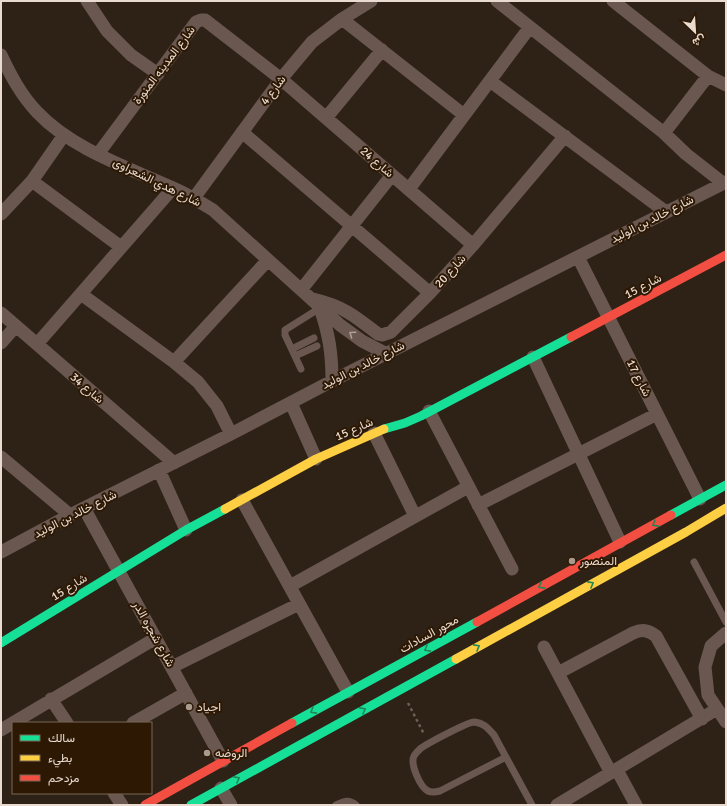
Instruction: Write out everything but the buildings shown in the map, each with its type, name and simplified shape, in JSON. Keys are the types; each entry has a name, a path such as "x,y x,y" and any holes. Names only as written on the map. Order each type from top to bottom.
{"street":[{"path":"87,1 107,31 131,54 158,74"},
{"name":"شارع 4","path":"194,198 281,79 312,42 342,19 371,1"},
{"path":"497,1 664,133 686,154 724,182"},
{"path":"613,1 708,76 726,85"},
{"path":"342,19 464,115"},
{"name":"شارع المدينه المنورة","path":"98,154 196,22 205,20 281,79"},
{"path":"408,189 530,27"},
{"path":"326,118 382,50"},
{"name":"شارع هدي الشعراوى","path":"1,56 15,83 37,112 64,135 98,154 194,198 213,210 340,325 362,341 385,354"},
{"path":"664,133 708,76"},
{"name":"شارع 24","path":"281,79 473,246"},
{"path":"490,81 666,212"},
{"path":"242,132 430,293"},
{"path":"1,214 32,181 64,135"},
{"name":"شارع 20","path":"311,299 324,302 351,313 378,334 382,335 391,332 430,293 473,246 565,136"},
{"path":"301,290 392,175"},
{"path":"32,181 121,247"},
{"name":"شارع خالد بن الوليد","path":"1,552 70,515 232,434 332,381 724,182"},
{"path":"37,344 173,188"},
{"name":"شارع 15","path":"1,643 186,530 316,459 374,433 406,423 726,255"},
{"name":"شارع 17","path":"578,257 700,499"},
{"path":"174,362 268,260"},
{"path":"81,294 174,362 198,382 217,406 232,434"},
{"name":"شارع هدي الشعراوى","path":"320,308 328,332 332,356 332,381"},
{"name":"شارع 34","path":"1,313 174,463"},
{"path":"1,343 16,326"},
{"path":"533,357 620,542"},
{"path":"290,403 316,459"},
{"path":"429,411 512,569"},
{"path":"478,505 657,414"},
{"path":"374,433 415,516"},
{"path":"1,457 70,515"},
{"path":"159,470 186,530"},
{"name":"محور السادات","path":"191,805 401,689 681,522 700,499 726,485"},
{"path":"290,586 468,487"},
{"path":"242,500 348,692"},
{"name":"شارع شجره الدر","path":"84,508 223,760"},
{"name":"محور السادات","path":"145,805 223,760 620,542 726,508"},
{"path":"172,667 299,604"},
{"path":"558,673 633,633 641,630 649,631 656,636 702,719"},
{"path":"726,633 711,646 705,666 708,695 726,722"},
{"path":"14,722 156,638"},
{"path":"544,647 614,771 636,805"},
{"path":"135,722 186,693"},
{"path":"51,699 66,722"},
{"path":"557,805 717,709"},
{"path":"1,730 12,723"},
{"path":"221,788 231,805"},
{"path":"115,794 122,805"}],"lane":[{"path":"301,369 285,335 286,328 320,308"},
{"path":"292,349 314,338"},
{"path":"295,356 317,346"},
{"path":"694,562 726,622"},
{"path":"506,757 440,791 434,792 427,791 422,786 412,763 414,756 419,750 429,744 473,722 486,725 494,735 506,757 532,805"},
{"path":"336,805 344,801 351,801 356,805"}],"path":[{"path":"401,689 429,744"}],"traffic: fast":[{"path":"384,429 405,423 421,416 571,337"},
{"path":"671,515 726,485"},
{"path":"1,643 186,530 225,509"},
{"path":"292,723 477,622"},
{"path":"191,805 456,659"}],"traffic: slow":[{"path":"225,509 316,459 384,429"},
{"path":"456,659 686,532 726,508"}],"traffic: jam":[{"path":"571,337 726,255"},
{"path":"477,622 671,515"},
{"path":"145,805 292,723"}],"place":[{"name":"المنصور","path":"572,561"},
{"name":"اجياد","path":"189,707"},
{"name":"الروضه","path":"207,753"}]}
